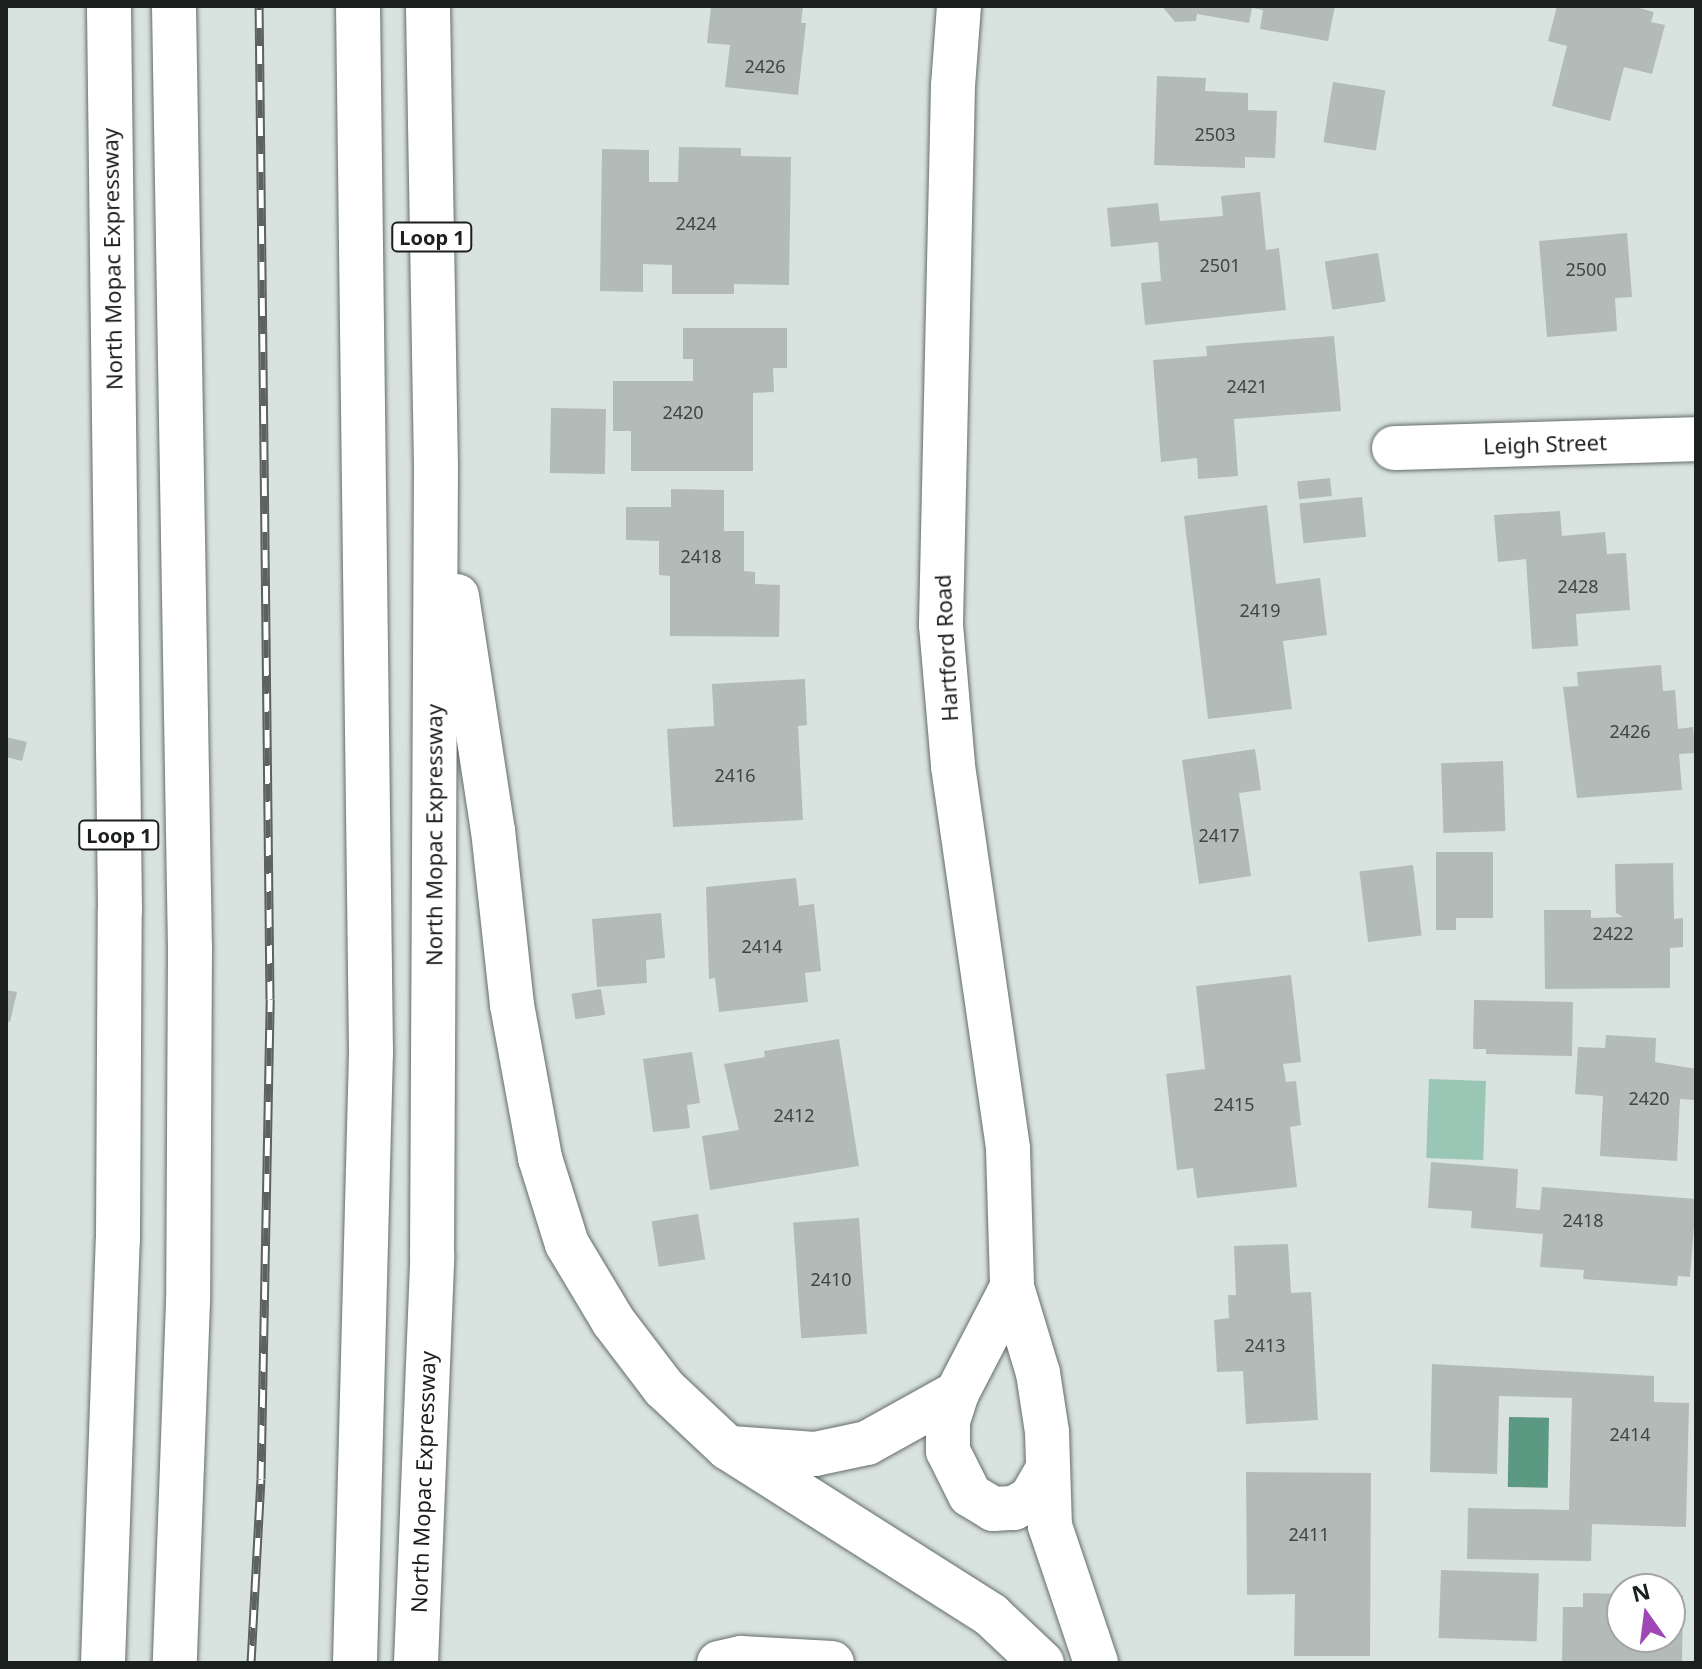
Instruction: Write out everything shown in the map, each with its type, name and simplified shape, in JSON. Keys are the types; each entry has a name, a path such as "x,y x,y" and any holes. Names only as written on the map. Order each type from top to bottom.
{"main road":[{"name":"North Mopac Expressway","path":"103,1663 118,1240 120,910 109,6"},
{"path":"174,6 190,947 188,1302 175,1663"},
{"path":"355,1663 371,1053 358,6"},
{"name":"North Mopac Expressway","path":"416,1663 432,1256 436,467 428,6"},
{"name":"Hartford Road","path":"959,6 953,86 941,625 953,766 1008,1149 1012,1287 1038,1373 1048,1468 1050,1526 1096,1663"},
{"name":"Leigh Street","path":"1394,448 1696,439"},
{"path":"436,467 493,830 512,1005 540,1158 567,1244 613,1321 664,1388 728,1448 991,1615 1042,1663"},
{"name":"Hartford Road","path":"1012,1287 957,1393 948,1421 948,1451 970,1495 993,1509 1014,1508 1031,1498 1048,1468"},
{"path":"728,1448 815,1454 867,1443 957,1393"},
{"path":"719,1663 741,1658 832,1663"}],"shaded area":[{"path":"1429,1079 1486,1081 1483,1160 1426,1158"},
{"path":"1509,1417 1549,1418 1548,1488 1508,1487"}],"building":[{"path":"711,6 803,6 801,23 806,23 798,95 725,87 730,45 707,43"},
{"path":"1162,6 1335,6 1328,41 1260,29 1263,10 1252,8 1249,23 1197,14 1196,21 1175,22"},
{"path":"1557,6 1632,6 1654,12 1651,22 1665,25 1652,74 1624,67 1610,121 1552,106 1567,46 1548,41"},
{"path":"1157,76 1206,78 1205,91 1248,93 1248,110 1277,111 1275,158 1245,157 1245,168 1154,165"},
{"path":"1333,82 1385,90 1376,151 1323,142"},
{"path":"679,147 741,148 741,156 791,157 789,285 734,284 734,294 672,294 672,265 643,264 643,292 600,291 602,149 649,150 649,182 678,182"},
{"path":"1260,192 1266,250 1279,248 1286,310 1145,325 1141,283 1161,281 1158,242 1111,247 1107,208 1158,203 1160,221 1223,216 1221,196"},
{"path":"1627,233 1632,297 1615,298 1617,331 1547,337 1539,241"},
{"path":"1378,253 1386,301 1332,310 1325,261"},
{"path":"683,328 787,328 787,368 773,368 774,392 753,393 753,471 631,471 631,431 613,431 613,381 693,381 693,359 683,359"},
{"path":"1334,336 1341,411 1234,419 1238,476 1198,479 1197,458 1161,462 1153,360 1207,356 1206,346"},
{"path":"551,408 606,409 605,474 550,473"},
{"path":"1330,478 1332,496 1299,499 1297,481"},
{"path":"671,489 724,490 724,531 744,531 744,571 755,572 755,584 780,585 779,637 670,636 670,576 659,575 659,541 626,540 626,507 671,507"},
{"path":"1362,497 1366,537 1304,543 1299,504"},
{"path":"1267,505 1276,584 1320,578 1327,635 1283,641 1292,709 1208,719 1184,516"},
{"path":"1560,511 1562,536 1605,532 1607,554 1626,553 1630,610 1576,614 1578,646 1532,649 1526,559 1498,562 1494,515"},
{"path":"1661,665 1663,691 1675,690 1678,729 1693,727 1695,753 1679,754 1682,790 1577,798 1563,687 1578,686 1577,672"},
{"path":"805,679 807,725 798,726 803,820 673,827 667,729 714,726 712,684"},
{"path":"6,737 27,742 22,761 6,757"},
{"path":"1255,749 1261,790 1239,793 1251,876 1199,884 1182,760"},
{"path":"1503,761 1505,831 1443,833 1441,763"},
{"path":"1436,852 1493,852 1493,918 1456,918 1456,930 1436,930"},
{"path":"1673,863 1674,919 1683,918 1683,947 1670,948 1670,988 1545,989 1544,910 1591,910 1591,918 1623,917 1616,913 1615,864"},
{"path":"1413,865 1422,935 1368,942 1359,872"},
{"path":"796,878 799,906 814,904 821,971 805,973 808,1002 719,1012 715,978 709,979 706,887"},
{"path":"661,913 665,958 646,960 647,983 597,987 592,919"},
{"path":"1291,975 1301,1062 1283,1064 1286,1082 1296,1081 1301,1125 1290,1127 1297,1187 1197,1198 1193,1168 1177,1170 1166,1074 1205,1069 1196,986"},
{"path":"601,989 605,1015 575,1019 571,994"},
{"path":"6,990 17,992 10,1022 6,1021"},
{"path":"1474,1000 1573,1002 1572,1056 1486,1054 1486,1049 1473,1049"},
{"path":"1606,1035 1656,1038 1655,1062 1696,1069 1696,1100 1680,1099 1677,1161 1600,1156 1603,1096 1575,1094 1578,1047 1605,1048"},
{"path":"839,1039 859,1166 710,1190 702,1136 739,1130 724,1064 765,1057 764,1051"},
{"path":"692,1052 700,1103 687,1105 690,1128 653,1132 643,1059"},
{"path":"1431,1162 1518,1169 1516,1208 1540,1210 1542,1187 1696,1199 1690,1277 1678,1276 1677,1286 1583,1279 1584,1270 1540,1267 1543,1234 1471,1228 1472,1211 1428,1208"},
{"path":"698,1214 705,1259 659,1267 652,1221"},
{"path":"859,1218 867,1334 801,1338 793,1223"},
{"path":"1288,1244 1291,1293 1311,1292 1318,1420 1246,1424 1243,1371 1217,1372 1214,1320 1229,1318 1228,1295 1236,1295 1234,1246"},
{"path":"1432,1364 1654,1376 1654,1402 1689,1403 1686,1527 1592,1524 1591,1561 1467,1559 1468,1508 1569,1510 1572,1398 1499,1396 1497,1474 1430,1472"},
{"path":"1246,1472 1371,1473 1370,1656 1294,1656 1295,1594 1247,1595"},
{"path":"1441,1570 1539,1573 1537,1641 1439,1638"},
{"path":"1583,1593 1606,1594 1606,1653 1682,1653 1682,1663 1562,1663 1563,1607 1583,1607"}],"railway":[{"path":"251,1663 261,1479 270,999 259,6"}]}
